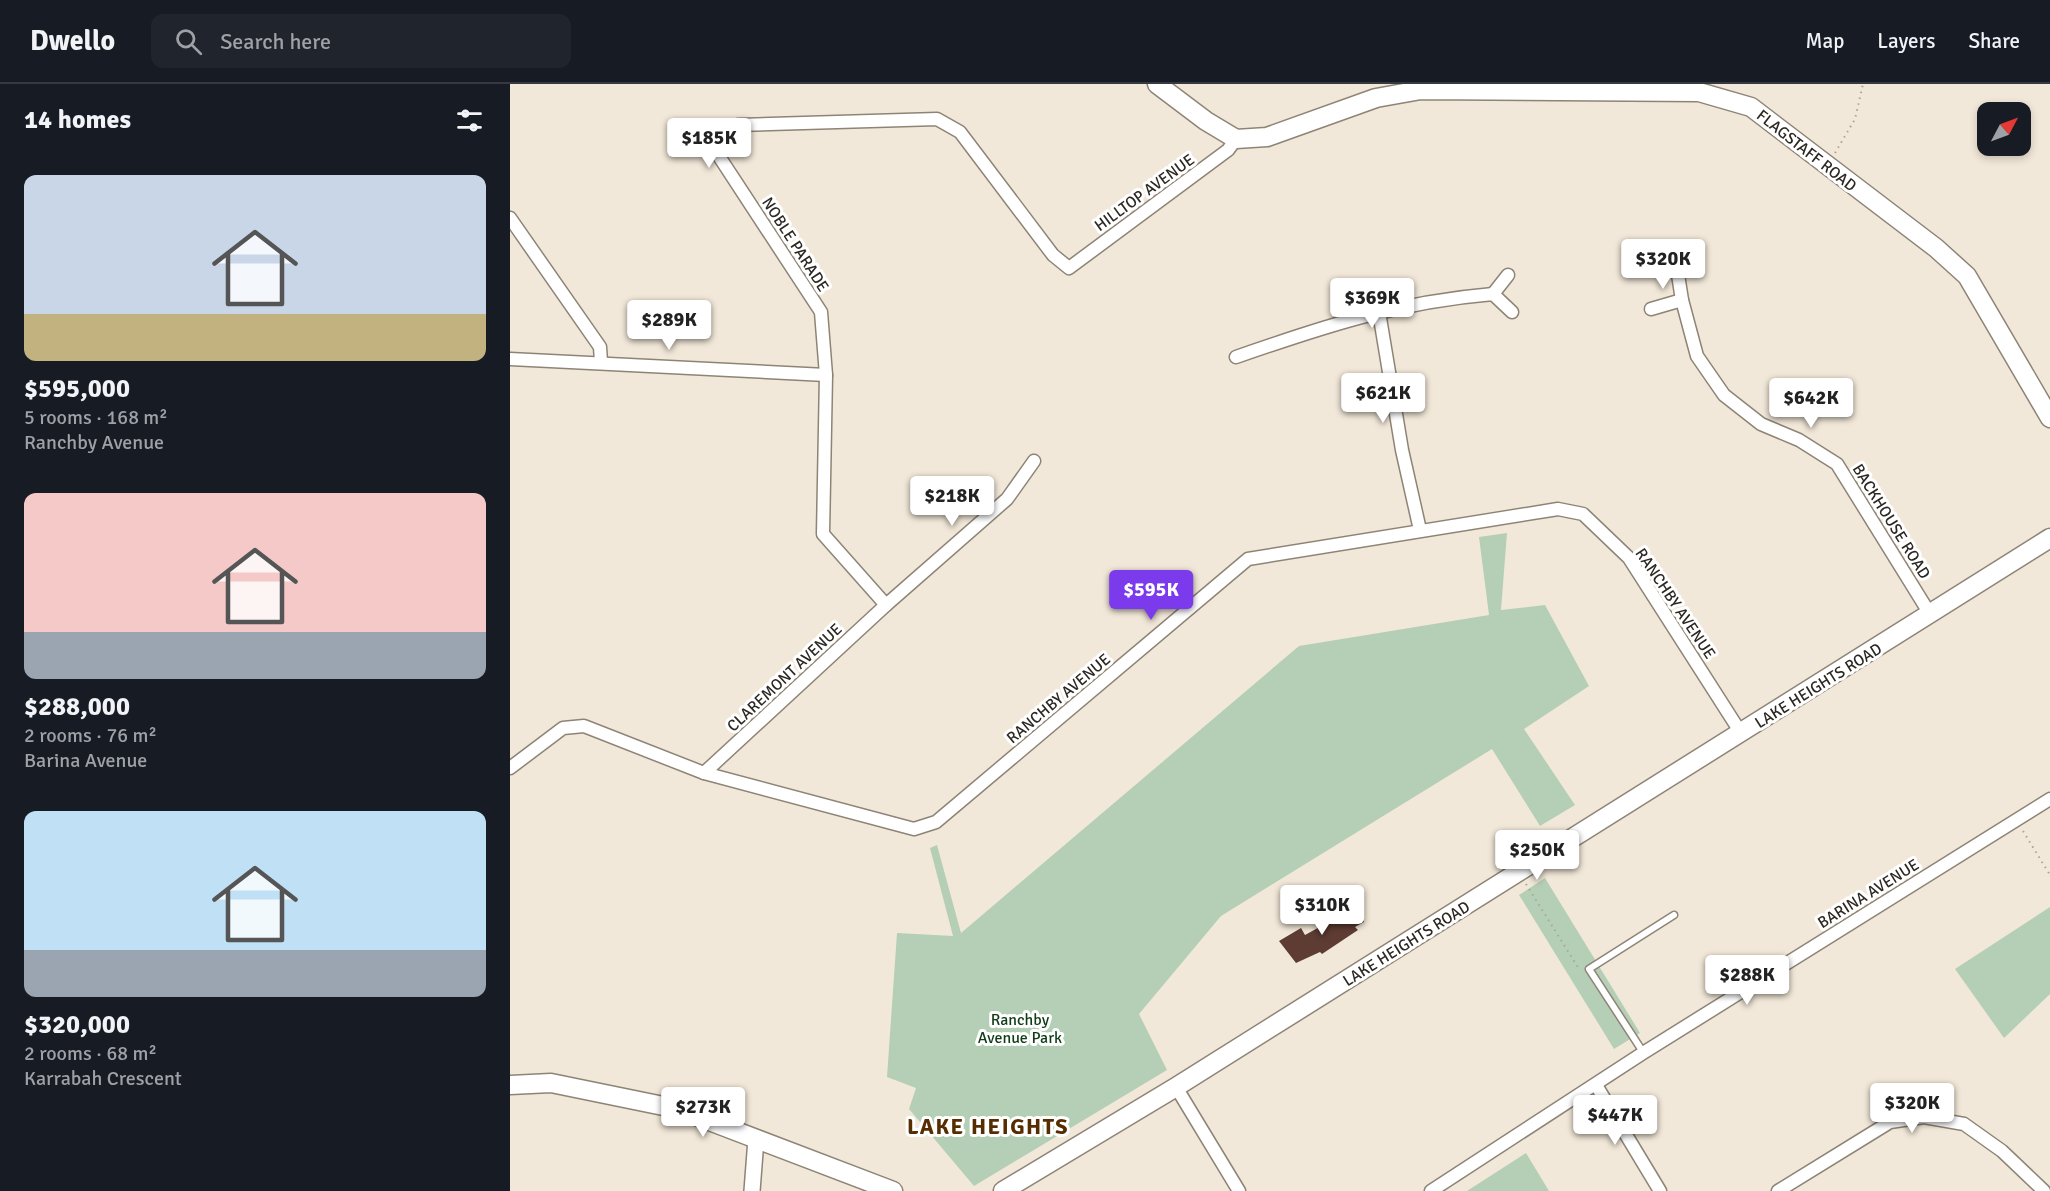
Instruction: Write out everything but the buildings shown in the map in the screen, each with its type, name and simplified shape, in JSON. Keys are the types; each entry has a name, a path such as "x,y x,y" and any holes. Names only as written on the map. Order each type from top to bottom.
{"main road":[{"path":"1157,84 1206,122 1236,139"},
{"name":"FLAGSTAFF ROAD","path":"1236,139 1267,137 1376,98 1421,90 1699,92 1751,107 1936,248 1967,276 2050,418"},
{"name":"LAKE HEIGHTS ROAD","path":"1003,1191 1176,1086 2050,538"},
{"path":"510,1084 551,1083 678,1109 893,1191"}],"street":[{"name":"NOBLE PARADE","path":"886,605 823,534 826,375 821,312 709,141 738,125 937,119 960,132 1053,255 1069,268"},
{"name":"HILLTOP AVENUE","path":"1069,268 1228,150 1236,139"},
{"path":"510,218 600,346 601,362"},
{"name":"BACKHOUSE ROAD","path":"1676,262 1682,300 1697,356 1724,395 1761,424 1799,440 1837,464 1930,614"},
{"path":"1236,357 1341,321 1442,299 1493,294 1508,275"},
{"path":"1493,294 1512,312"},
{"path":"1651,309 1682,300"},
{"path":"1379,312 1402,450 1420,530"},
{"path":"510,358 826,375"},
{"name":"CLAREMONT AVENUE","path":"704,773 886,605 1007,499 1034,461"},
{"name":"RANCHBY AVENUE","path":"510,768 563,728 584,726 704,773 914,829 936,822 1248,559 1558,509 1583,514 1629,558 1741,733"},
{"name":"BARINA AVENUE","path":"1431,1191 1643,1053 2050,799"},
{"path":"1596,1085 1660,1191"},
{"path":"1176,1086 1239,1191"},
{"path":"1778,1191 1890,1122 1924,1117 1964,1124 2002,1151 2044,1191"},
{"path":"752,1191 756,1140"}],"lane":[{"path":"1643,1053 1589,969 1674,915"}],"path":[{"path":"1827,166 1855,119 1863,84"},
{"path":"2016,820 2050,875"},
{"path":"1518,872 1580,971"}],"green space":[{"name":"Ranchby Avenue Park","path":"1507,533 1501,610 1545,605 1589,686 1524,729 1575,805 1540,826 1492,749 1221,916 1139,1014 1167,1070 974,1186 909,1109 916,1088 887,1077 897,933 953,936 930,848 937,845 961,933 1299,646 1489,615 1479,537"},
{"path":"1545,878 1640,1033 1614,1049 1519,895"},
{"path":"2050,907 2050,994 2004,1038 1955,969"},
{"path":"1526,1153 1549,1191 1467,1191"}],"district":[{"name":"LAKE HEIGHTS","path":"988,1126"}]}
